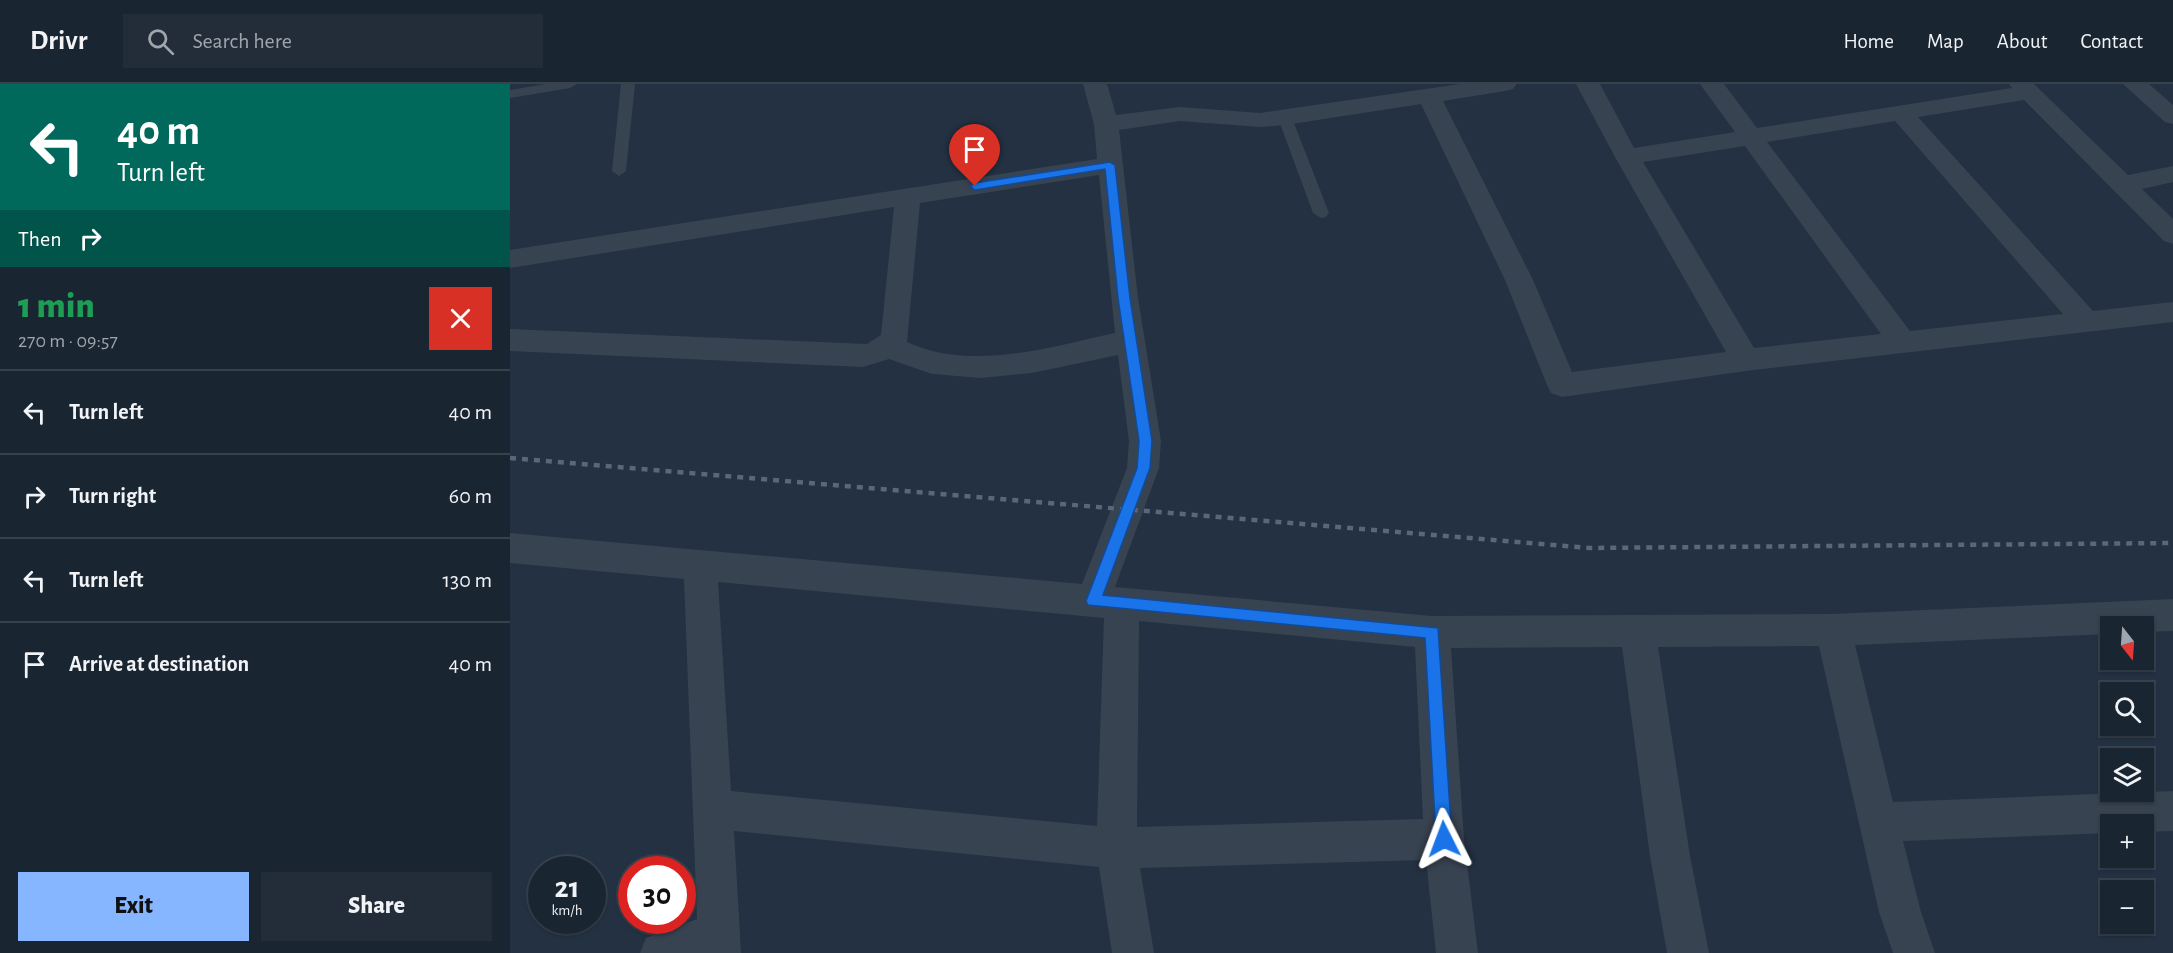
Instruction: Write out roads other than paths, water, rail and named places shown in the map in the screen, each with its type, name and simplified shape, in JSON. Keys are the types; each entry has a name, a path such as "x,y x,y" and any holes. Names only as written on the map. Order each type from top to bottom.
{"street":[{"path":"1095,84 1106,124 1130,341 1145,441 1143,468 1108,602 1117,848 1133,953"},
{"path":"1106,124 1180,114 1260,120 1286,118 1505,84"},
{"path":"1588,84 1627,157 1746,360"},
{"path":"1712,84 1903,343"},
{"path":"2135,84 2173,117"},
{"path":"1627,157 1752,138 2025,88 2173,235"},
{"path":"1428,95 1519,280 1562,385 1746,360 2173,312"},
{"path":"1900,112 2086,321"},
{"path":"510,259 1110,165"},
{"path":"2122,185 2173,174"},
{"path":"510,340 863,356 889,346 895,338 908,197"},
{"path":"889,346 929,363 954,366 1048,358 1130,341"},
{"path":"510,549 1432,632 1833,630 2173,615"},
{"path":"661,953 719,943 700,565"},
{"path":"1833,630 1900,912 1914,953"},
{"path":"1432,632 1444,839 1457,953"},
{"path":"1638,632 1670,856 1688,953"},
{"path":"712,809 1117,848 1444,839"},
{"path":"1879,822 2173,811"}],"lane":[{"path":"510,94 570,84"},
{"path":"619,171 628,84"},
{"path":"1286,118 1321,213"}],"railway":[{"path":"510,458 1589,548 2173,543"}]}
